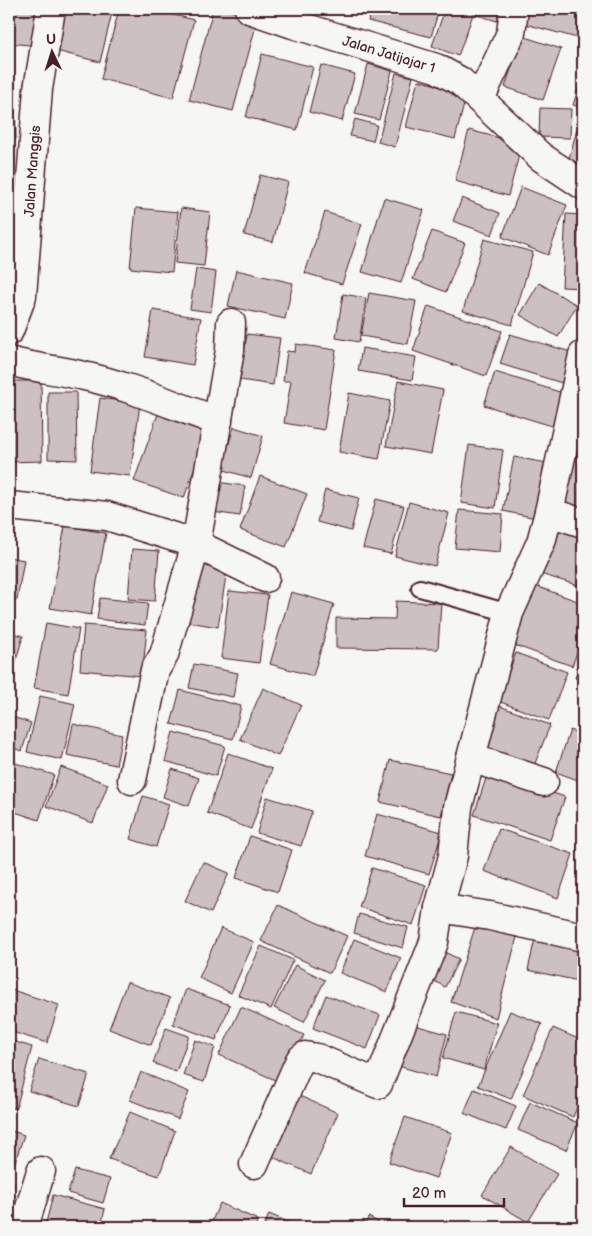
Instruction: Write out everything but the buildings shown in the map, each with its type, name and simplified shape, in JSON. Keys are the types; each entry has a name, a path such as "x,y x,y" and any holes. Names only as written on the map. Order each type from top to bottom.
{"street":[{"name":"Jalan Manggis","path":"9,331 22,296 38,89 51,9"},
{"name":"Jalan Jatijajar 1","path":"249,9 436,68 460,80 541,157 583,186"},
{"path":"480,99 510,33 514,9"},
{"path":"132,780 155,670 164,655 196,544 230,350 231,322"},
{"path":"254,1164 300,1060 305,1056 317,1058 378,1084 434,942 439,908 454,856 458,807 509,613 541,542 583,355"},
{"path":"9,361 84,376 128,389 218,421"},
{"path":"9,506 107,516 196,544 265,578"},
{"path":"549,512 583,523"},
{"path":"471,758 544,782"},
{"path":"439,908 490,916 583,937"},
{"path":"24,1227 41,1171"}],"lane":[{"path":"420,588 509,613"}]}
